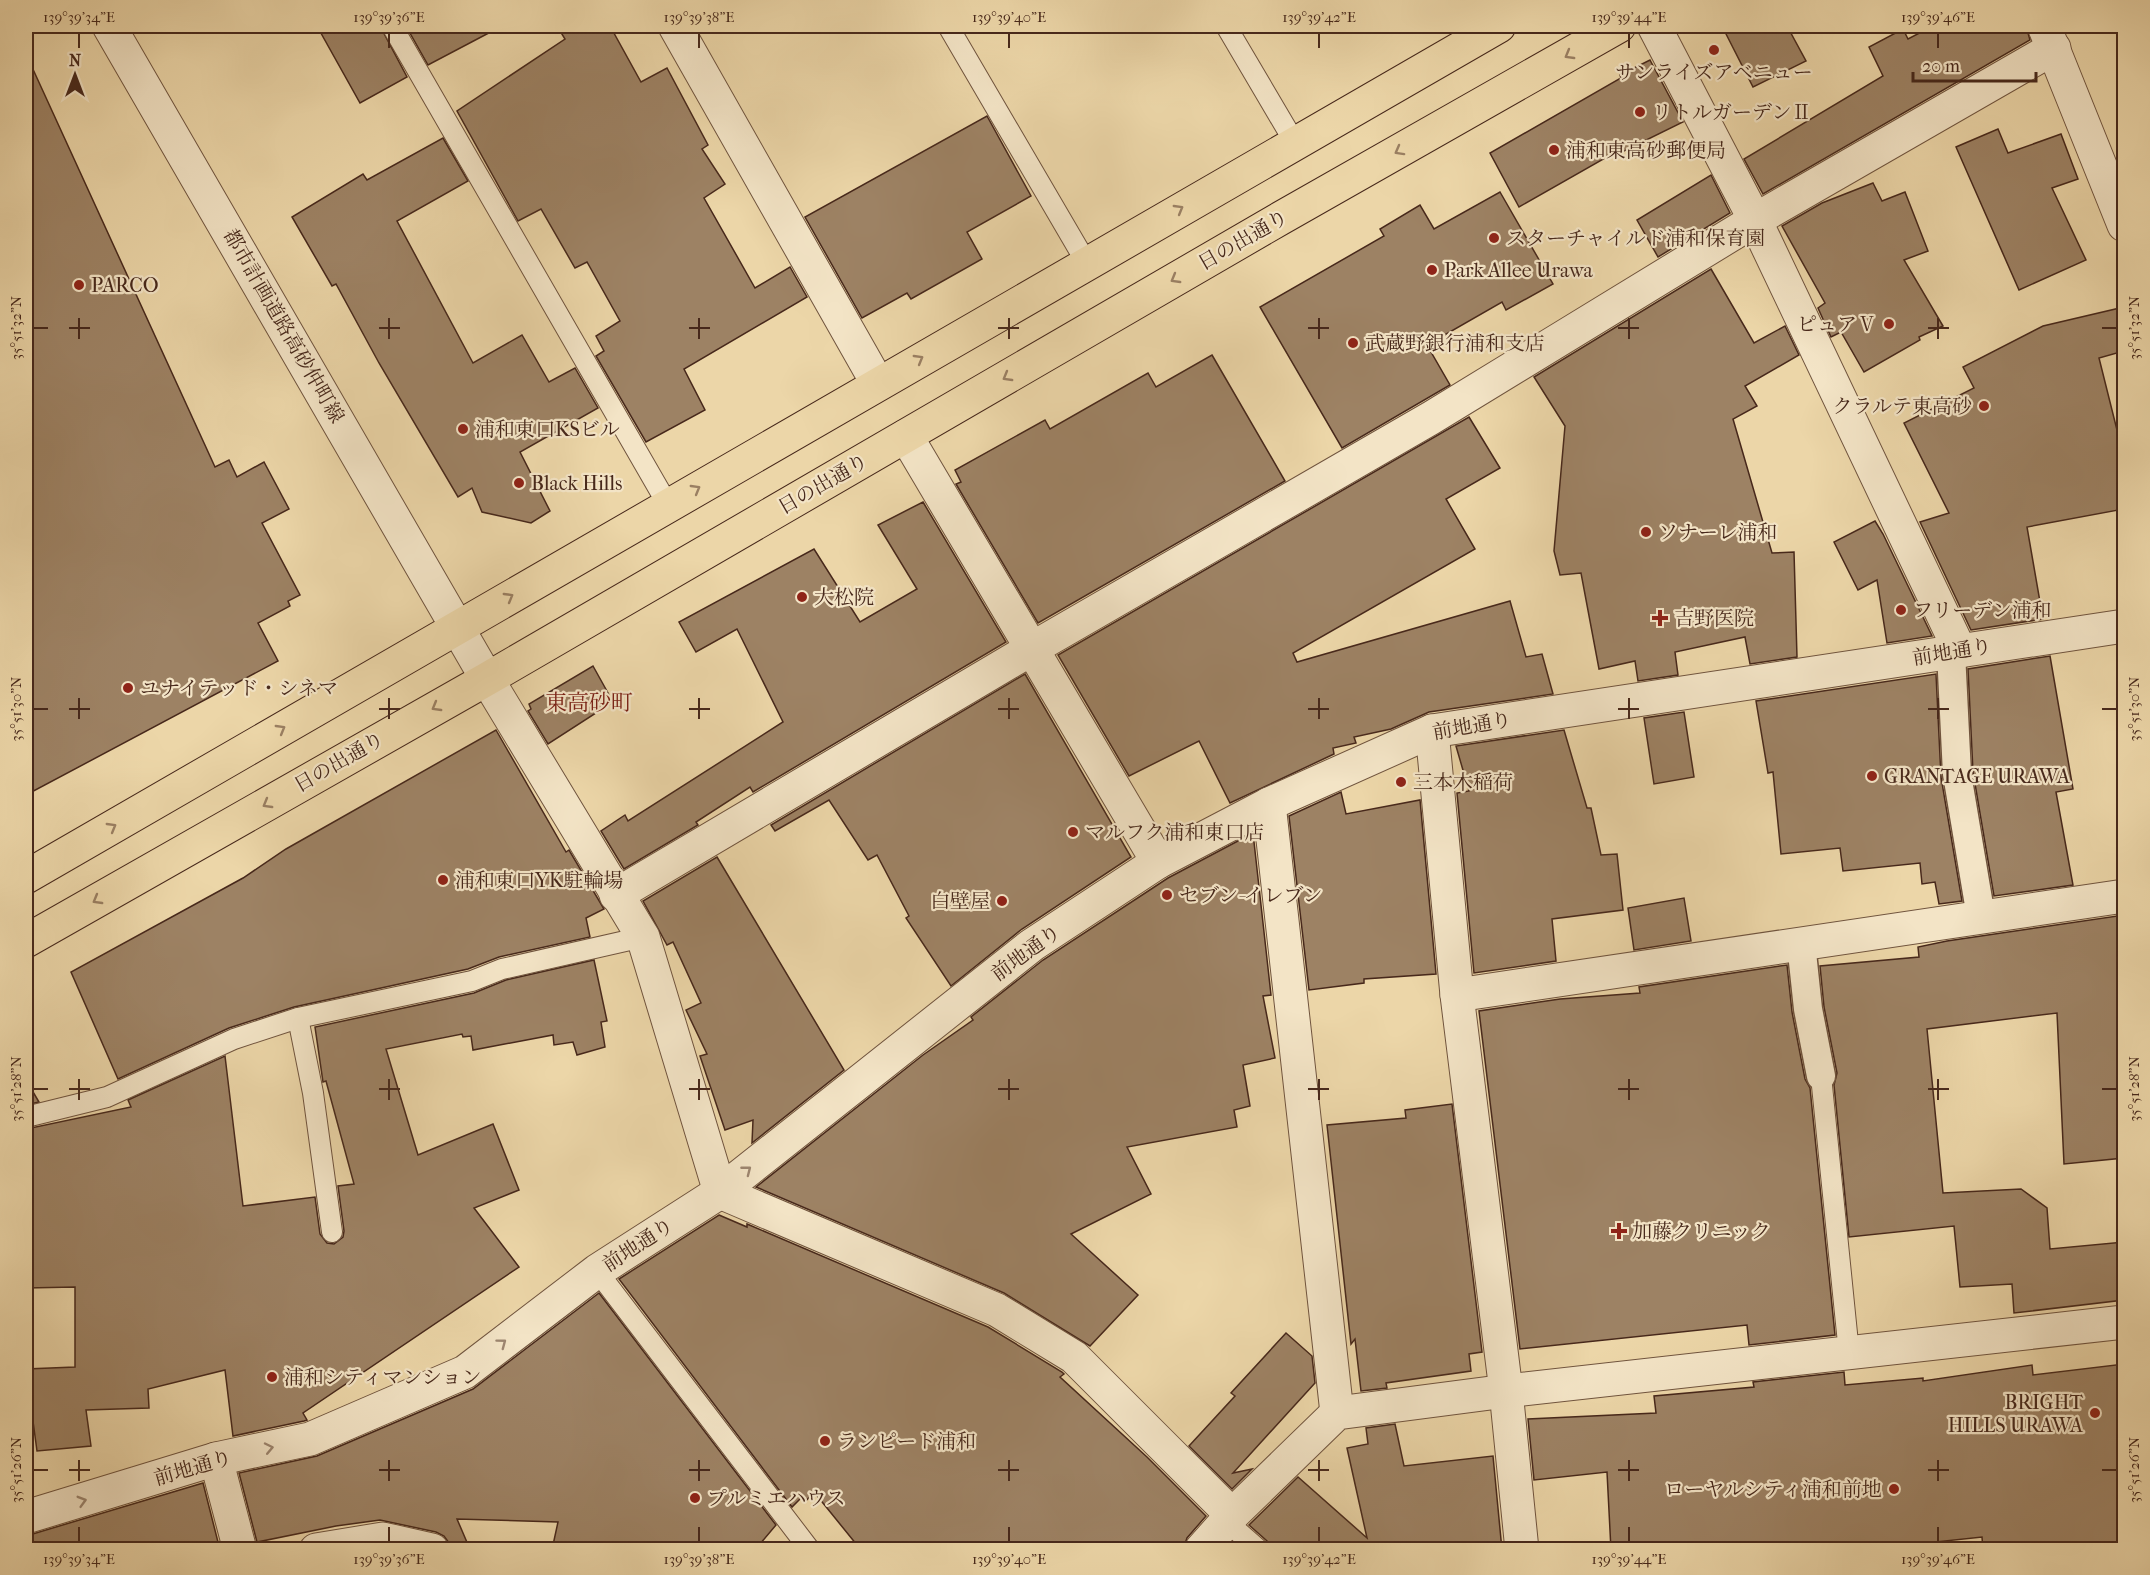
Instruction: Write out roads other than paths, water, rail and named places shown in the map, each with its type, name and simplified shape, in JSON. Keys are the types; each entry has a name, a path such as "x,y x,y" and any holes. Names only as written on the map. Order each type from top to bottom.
{"main road":[{"path":"26,878 1086,262 1499,26"},
{"name":"日の出通り","path":"26,941 487,679 1619,26"}],"street":[{"name":"都市計画道路高砂仲町線","path":"109,26 487,679 616,895 644,937 720,1192"},
{"path":"675,26 878,384"},
{"path":"1654,26 1755,220 1955,651 1957,774 1981,917"},
{"path":"616,895 1033,648 1431,418 2049,37 2124,221"},
{"path":"906,436 1158,862"},
{"name":"前地通り","path":"26,1517 216,1459 310,1439 465,1372 597,1271 720,1192 1032,945 1158,862 1269,804 1432,731 2124,626"},
{"path":"1432,731 1457,995 1506,1391 1522,1550"},
{"path":"1269,804 1337,1413"},
{"path":"1457,995 2124,896"},
{"path":"1801,943 1808,1009 1821,1076"},
{"path":"720,1192 997,1310 1074,1357 1229,1518"},
{"path":"1201,1550 1229,1518 1337,1413 1506,1391 2124,1323"},
{"path":"216,1459 240,1550"},
{"path":"316,1550 383,1539 432,1550"}],"lane":[{"path":"392,26 668,505"},
{"path":"948,26 1086,262"},
{"path":"1227,26 1295,143"},
{"path":"26,1117 107,1097 234,1039 298,1018 472,981 502,969 644,937"},
{"path":"298,1018 313,1093 332,1232"},
{"path":"1821,1076 1849,1353"},
{"path":"597,1271 810,1550"},
{"path":"1229,1518 1259,1550"}],"place":[{"name":"サンライズアベニュー","path":"1714,50"},
{"name":"リトルガーデンⅡ","path":"1640,112"},
{"name":"浦和東高砂郵便局","path":"1554,150"},
{"name":"スターチャイルド浦和保育園","path":"1494,238"},
{"name":"Park Allee Urawa","path":"1432,270"},
{"name":"PARCO","path":"79,285"},
{"name":"ピュアⅤ","path":"1889,324"},
{"name":"武蔵野銀行浦和支店","path":"1353,343"},
{"name":"クラルテ東高砂","path":"1984,406"},
{"name":"浦和東口KSビル","path":"463,429"},
{"name":"Black Hills","path":"519,483"},
{"name":"ソナーレ浦和","path":"1646,532"},
{"name":"大松院","path":"802,597"},
{"name":"フリーデン浦和","path":"1901,610"},
{"name":"吉野医院","path":"1660,618"},
{"name":"ユナイテッド・シネマ","path":"128,688"},
{"name":"GRANTAGE URAWA","path":"1872,776"},
{"name":"三本木稲荷","path":"1401,782"},
{"name":"マルフク浦和東口店","path":"1073,832"},
{"name":"浦和東口YK駐輪場","path":"443,880"},
{"name":"セブン-イレブン","path":"1167,895"},
{"name":"白壁屋","path":"1002,901"},
{"name":"加藤クリニック","path":"1619,1231"},
{"name":"浦和シティマンション","path":"272,1377"},
{"name":"BRIGHT HILLS URAWA","path":"2095,1413"},
{"name":"ランピード浦和","path":"825,1441"},
{"name":"ローヤルシティ浦和前地","path":"1894,1489"},
{"name":"プルミエハウス","path":"695,1498"}],"district":[{"name":"東高砂町","path":"589,703"}]}
